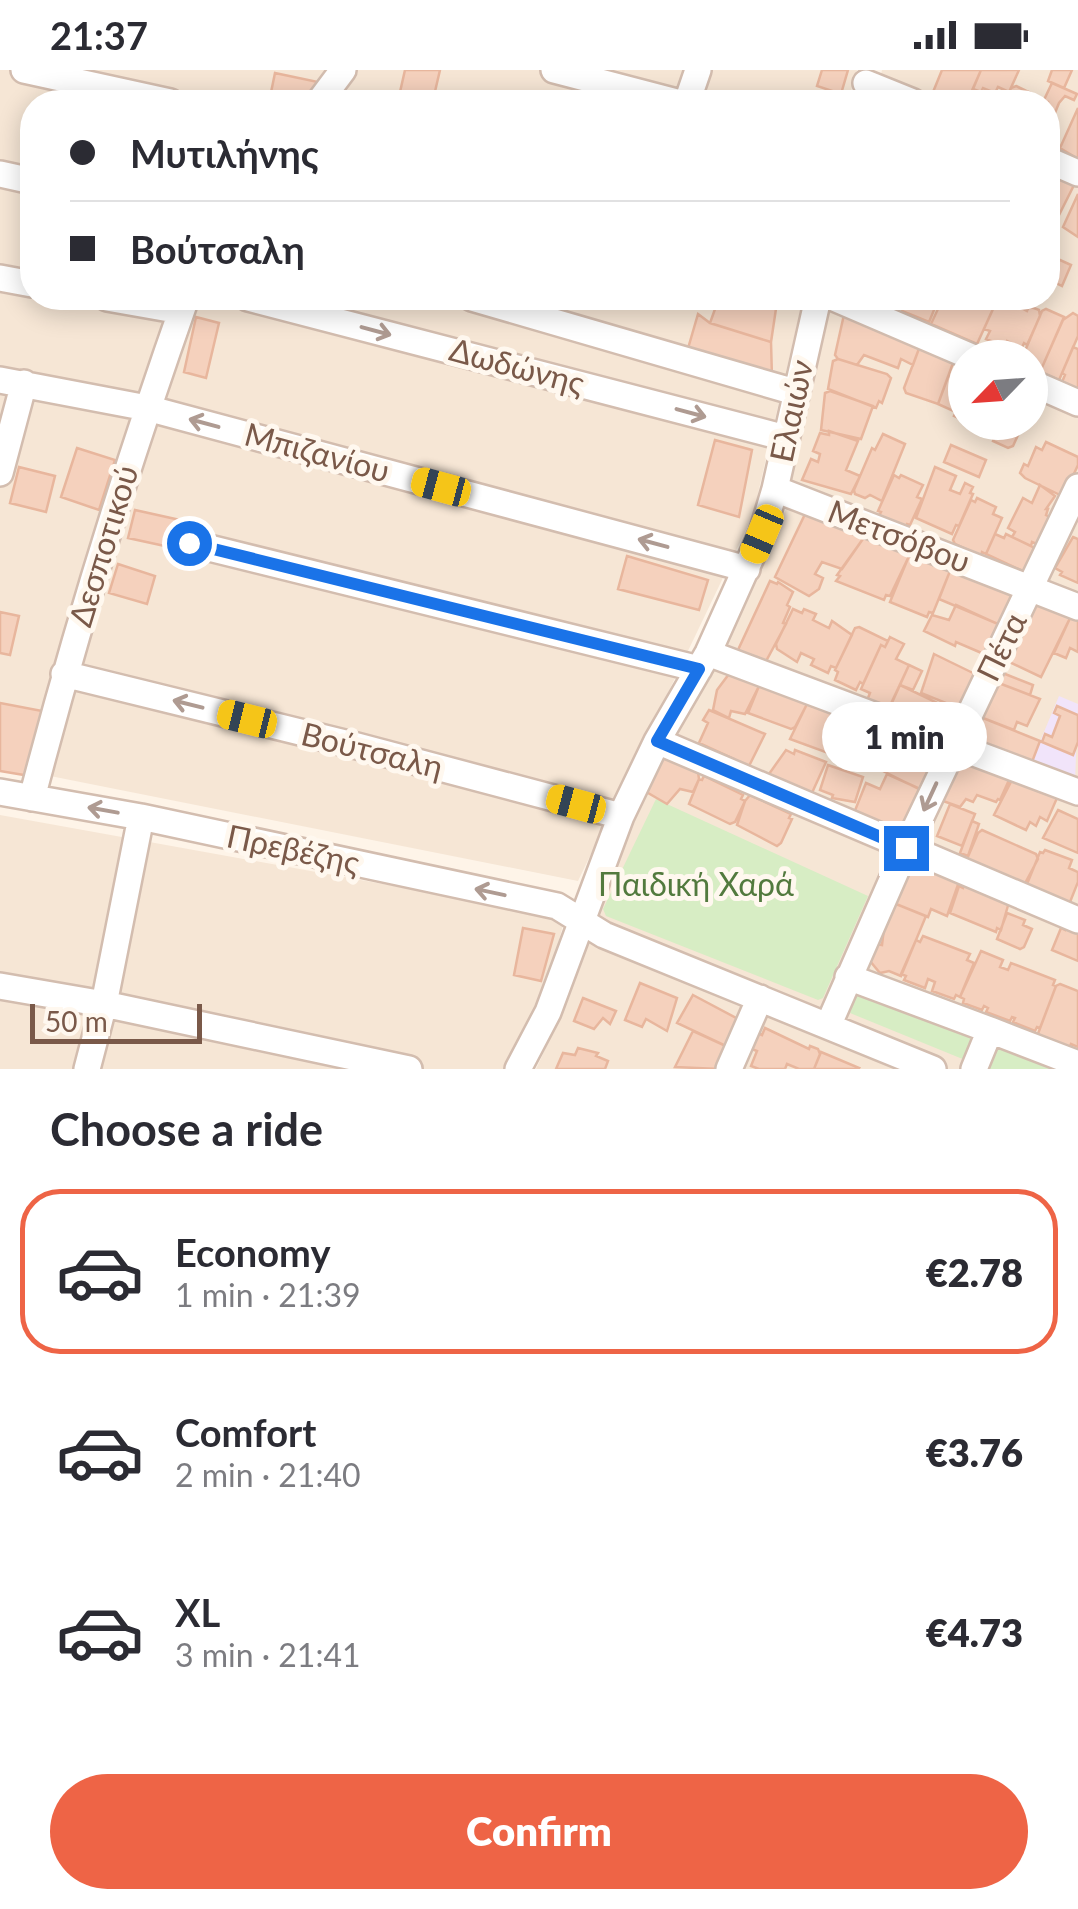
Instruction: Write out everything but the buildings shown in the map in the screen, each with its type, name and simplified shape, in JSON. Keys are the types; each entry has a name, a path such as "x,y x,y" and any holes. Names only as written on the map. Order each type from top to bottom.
{"street":[{"path":"24,70 115,90"},
{"path":"554,70 630,90"},
{"name":"Δεσποτικού","path":"32,798 64,674 182,310"},
{"name":"Δωδώνης","path":"294,310 786,438"},
{"path":"513,310 795,392"},
{"name":"Ελαιών","path":"518,1069 548,1012 621,816 659,729 703,661 747,569 776,488 815,310"},
{"path":"862,310 948,347"},
{"path":"0,474 12,382"},
{"name":"Μπιζανίου","path":"12,382 147,408 747,569"},
{"path":"1048,390 1078,403"},
{"name":"Μετσόβου","path":"776,488 1078,607"},
{"name":"Πέτα","path":"828,1026 906,848 1078,488"},
{"path":"189,543 703,661 1078,792"},
{"name":"Βούτσαλη","path":"64,674 621,816"},
{"path":"659,729 906,848 1078,920"},
{"name":"Πρεβέζης","path":"0,792 142,817 556,906 604,936 933,1069"},
{"path":"87,1069 142,817"},
{"path":"848,978 1078,1064"},
{"path":"0,986 104,1004 409,1069"},
{"path":"729,1069 760,998"},
{"path":"974,1069 990,1030"}],"shaded area":[{"path":"0,70 857,70 851,90 20,90 20,310 800,310 753,515 578,881 0,766"},
{"path":"882,70 1078,70 1078,1069 536,1069 569,998 595,915 627,840 638,787 721,652 786,509 828,310 1060,310 1060,90 877,90"},
{"path":"1059,696 1078,704 1075,782 1031,763"},
{"path":"0,815 560,916 563,925 542,1004 503,1069 0,1069"}],"green space":[{"name":"Παιδική Χαρά","path":"656,799 868,896 823,998 818,1000 606,916 603,909"},
{"path":"864,975 1078,1069 987,1069 850,1013"}],"route":[{"path":"189,543 699,669 657,741 906,848"}]}
